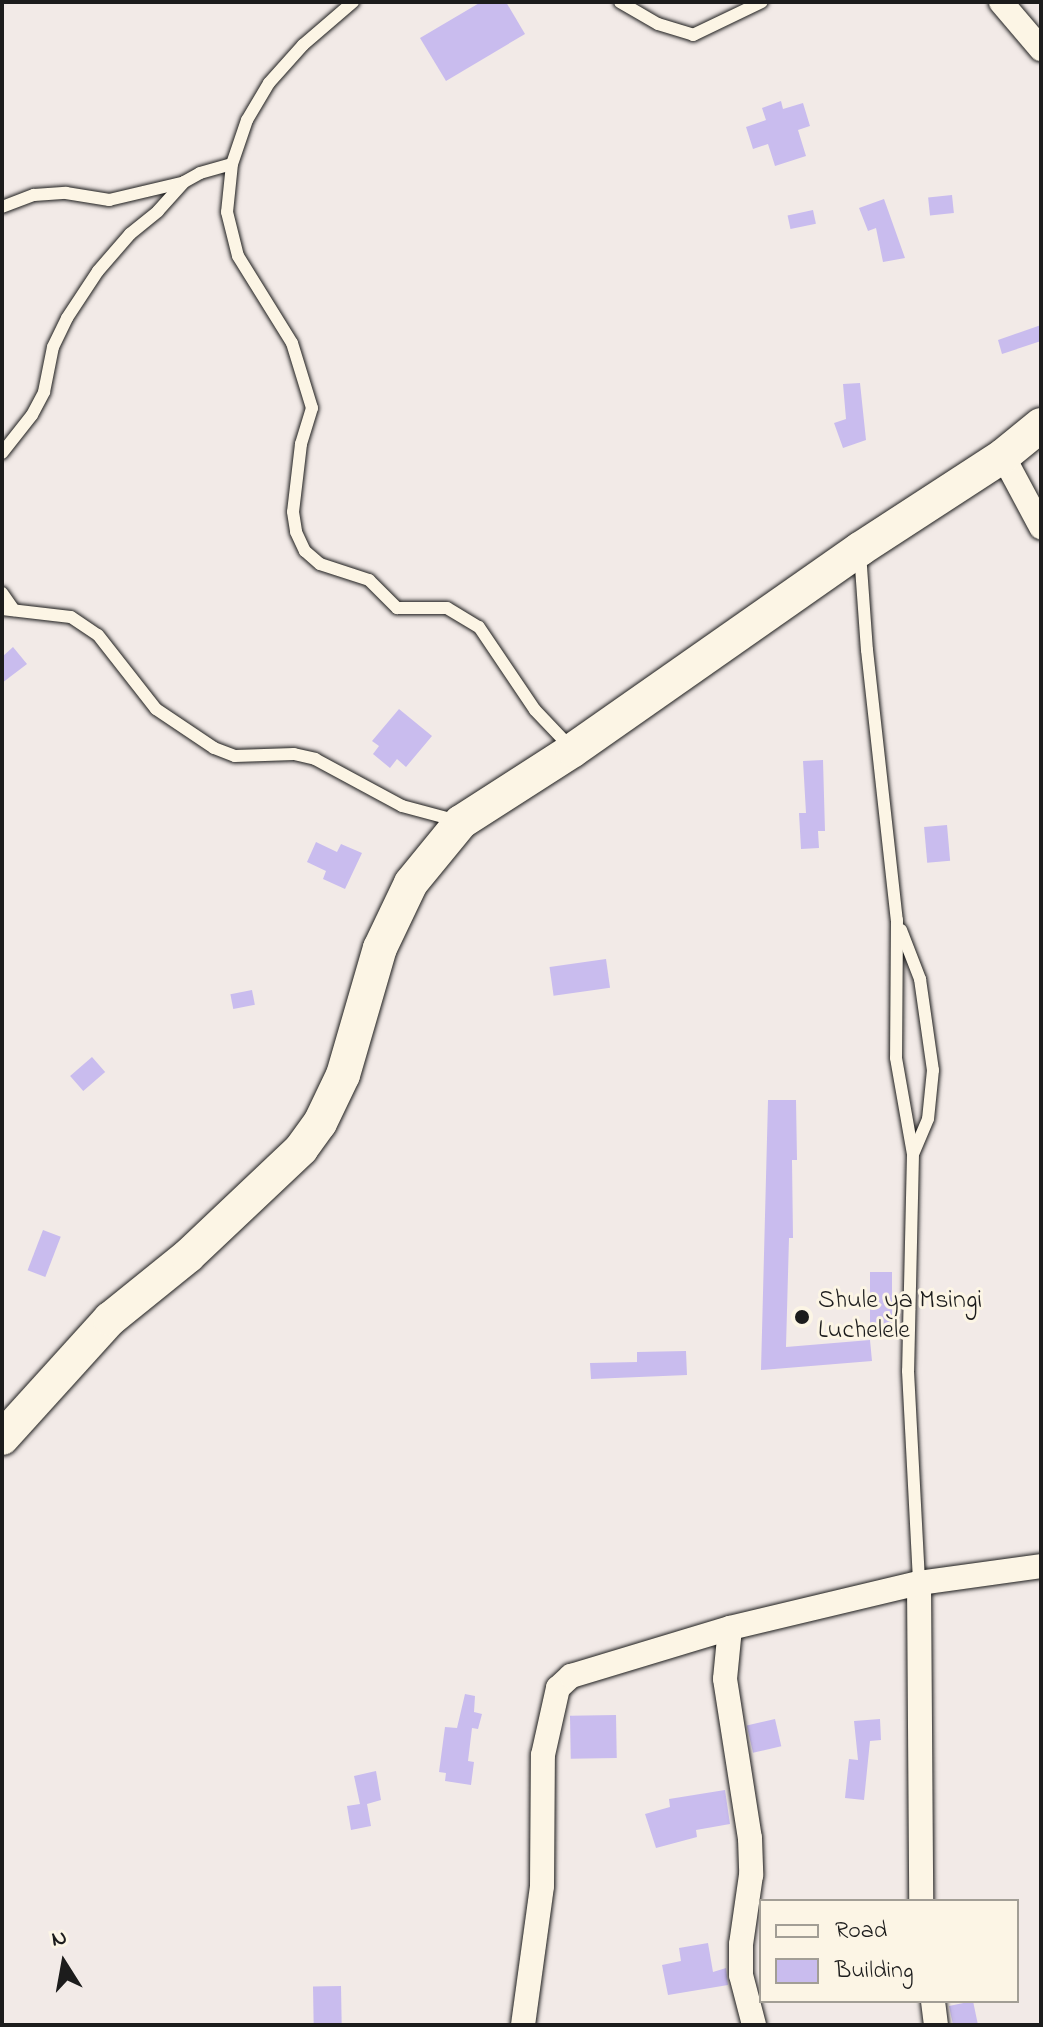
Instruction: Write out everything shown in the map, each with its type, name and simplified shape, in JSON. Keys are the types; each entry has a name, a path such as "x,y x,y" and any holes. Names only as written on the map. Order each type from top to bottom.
{"main road":[{"path":"2,1438 110,1319 245,1205 308,1141 343,1075 380,948 411,883 461,822 573,750 860,549 1003,456 1041,425"}],"street":[{"path":"1001,2 1041,49"},
{"path":"1003,456 1041,527"},
{"path":"523,2025 542,1886 543,1755 558,1688 588,1668 730,1628 919,1583 1041,1566"},
{"path":"919,1583 921,1899"},
{"path":"730,1628 725,1679 750,1863 741,1944 741,1975 754,2025"},
{"path":"933,2003 936,2025"}],"lane":[{"path":"353,2 303,45 269,83 247,120 232,164 227,212 238,256 292,343 312,408 301,444 293,512 296,532 305,551 320,564 369,580 397,608 447,608 479,627 535,710 573,750"},
{"path":"620,2 658,24 693,35 762,2"},
{"path":"2,207 34,195 66,193 109,200 184,182 200,173 232,164"},
{"path":"2,453 32,415 44,392 53,347 67,318 98,271 130,234 158,211 184,182"},
{"path":"860,549 867,650 897,920 896,1058 913,1154 908,1371 919,1583"},
{"path":"2,593 8,609 71,617 98,635 156,709 214,748 235,756 294,754 315,759 402,806 461,822"},
{"path":"897,920 920,979 933,1070 928,1119 913,1154"}],"building":[{"path":"481,2 506,2 525,34 446,81 420,38"},
{"path":"781,101 783,109 803,103 810,126 798,130 806,156 775,166 768,144 753,149 746,127 766,120 762,108"},
{"path":"952,195 954,213 930,215 928,198"},
{"path":"884,199 905,258 883,262 876,228 868,231 859,208"},
{"path":"813,210 816,224 790,229 788,215"},
{"path":"1041,325 1041,341 1002,354 998,340"},
{"path":"860,383 866,440 843,448 834,423 846,419 843,384"},
{"path":"13,647 27,664 2,683 2,657"},
{"path":"399,709 432,736 406,767 397,759 390,768 373,754 379,746 372,741"},
{"path":"823,760 825,831 818,831 819,848 801,849 799,813 806,813 803,761"},
{"path":"947,825 950,861 927,863 924,827"},
{"path":"316,842 337,852 341,844 362,853 345,889 323,879 326,871 307,862"},
{"path":"606,959 610,988 554,996 550,967"},
{"path":"252,990 255,1005 233,1009 230,994"},
{"path":"92,1057 105,1072 83,1091 70,1076"},
{"path":"768,1100 796,1100 797,1160 792,1160 793,1238 789,1238 786,1347 870,1340 872,1361 761,1370"},
{"path":"43,1230 61,1237 45,1277 28,1270"},
{"path":"870,1272 892,1272 892,1334 870,1334"},
{"path":"686,1351 687,1375 591,1379 590,1363 637,1362 637,1352"},
{"path":"465,1694 475,1696 474,1712 482,1714 478,1729 472,1728 468,1761 474,1762 471,1785 445,1781 446,1773 439,1772 445,1727 457,1728"},
{"path":"616,1715 617,1758 571,1759 570,1716"},
{"path":"775,1719 781,1746 753,1753 747,1726"},
{"path":"880,1719 881,1740 870,1741 864,1800 845,1798 849,1759 858,1760 854,1721"},
{"path":"376,1771 381,1800 367,1804 371,1826 351,1830 347,1806 360,1804 354,1776"},
{"path":"725,1790 730,1824 696,1830 697,1837 656,1848 645,1814 670,1807 669,1799"},
{"path":"708,1943 713,1972 726,1968 728,1985 668,1995 662,1965 681,1961 679,1948"},
{"path":"313,1986 341,1986 342,2025 314,2025"},
{"path":"973,2003 978,2025 953,2025 949,2006"}],"place":[{"name":"Shule ya Msingi Luchelele","path":"802,1317"}]}
